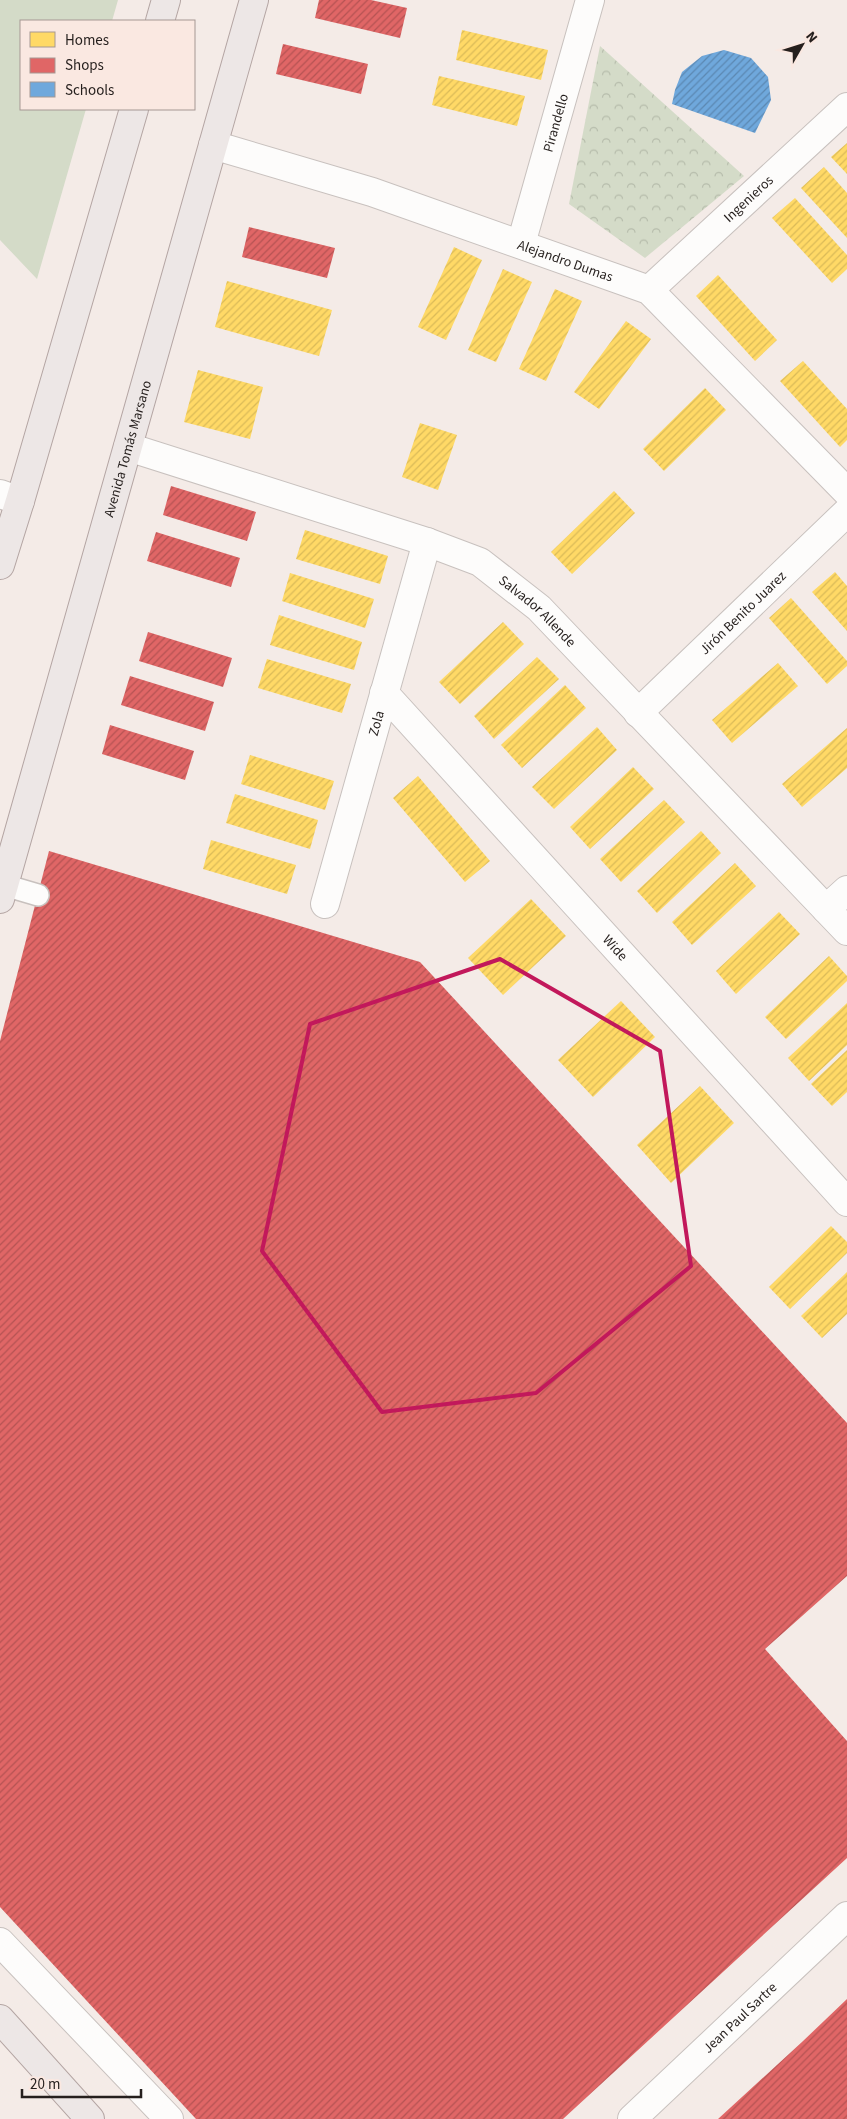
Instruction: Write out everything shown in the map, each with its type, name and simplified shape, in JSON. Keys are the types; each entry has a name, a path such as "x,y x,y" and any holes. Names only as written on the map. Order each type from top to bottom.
{"main road":[{"path":"160,20 166,0"},
{"name":"Avenida Tomás Marsano","path":"2,892 254,0"},
{"path":"0,565 10,498 134,110"},
{"path":"0,2019 90,2119"}],"street":[{"name":"Pirandello","path":"521,244 590,0"},
{"name":"Ingenieros","path":"649,290 847,107"},
{"name":"Alejandro Dumas","path":"213,145 372,192 649,290 847,492"},
{"name":"Salvador Allende","path":"128,448 426,542 480,562 539,608 847,931"},
{"name":"Jirón Benito Juarez","path":"638,713 847,512"},
{"name":"Zola","path":"325,904 426,542"},
{"name":"Wide","path":"384,693 847,1202"},
{"path":"826,908 847,890"},
{"name":"Jean Paul Sartre","path":"632,2119 847,1916"},
{"path":"0,1942 169,2119"}],"lane":[{"path":"2,892 38,895"}],"highlighted area":[{"path":"500,959 660,1051 691,1266 536,1393 382,1412 262,1251 310,1024"}],"green space":[{"path":"0,0 118,0 112,20 20,20 20,110 86,110 37,279 0,240"},
{"path":"600,46 744,176 645,258 569,204"}],"building: Homes":[{"path":"462,30 548,50 541,80 456,60"},
{"path":"439,76 525,96 517,126 432,105"},
{"path":"847,143 847,174 831,157"},
{"path":"824,167 847,193 847,238 801,188"},
{"path":"795,198 847,255 847,269 832,283 772,218"},
{"path":"454,247 482,260 446,340 418,327"},
{"path":"503,269 532,282 496,362 468,350"},
{"path":"718,275 777,340 755,361 696,296"},
{"path":"227,281 332,310 319,356 215,327"},
{"path":"555,289 582,301 546,381 519,369"},
{"path":"626,321 651,339 599,409 574,392"},
{"path":"803,361 847,409 847,440 840,447 780,381"},
{"path":"198,370 263,387 250,439 184,422"},
{"path":"705,388 726,410 664,471 643,449"},
{"path":"420,423 457,435 438,490 402,477"},
{"path":"614,491 635,513 572,574 551,552"},
{"path":"305,530 388,556 380,584 296,559"},
{"path":"835,572 847,586 847,631 812,592"},
{"path":"290,573 374,599 365,628 282,601"},
{"path":"791,598 847,661 847,666 827,684 769,618"},
{"path":"279,615 362,642 354,670 270,645"},
{"path":"503,622 524,644 460,704 439,682"},
{"path":"537,657 559,679 494,739 474,716"},
{"path":"267,659 351,684 342,713 258,688"},
{"path":"778,663 798,686 732,743 712,720"},
{"path":"565,685 586,708 522,768 501,745"},
{"path":"597,727 617,750 554,809 532,787"},
{"path":"847,728 847,768 802,807 782,784"},
{"path":"250,755 334,781 325,810 241,784"},
{"path":"633,767 654,789 590,849 570,827"},
{"path":"418,776 490,861 465,882 393,798"},
{"path":"235,794 318,820 310,849 226,823"},
{"path":"664,800 685,822 621,882 600,859"},
{"path":"701,831 721,853 657,913 637,891"},
{"path":"211,840 296,865 287,894 203,869"},
{"path":"735,863 756,886 692,945 672,922"},
{"path":"531,899 566,936 503,995 468,958"},
{"path":"779,912 800,934 736,994 716,971"},
{"path":"829,956 847,976 847,981 786,1039 765,1017"},
{"path":"621,1001 655,1037 593,1097 558,1060"},
{"path":"847,1003 847,1045 809,1081 788,1058"},
{"path":"847,1050 847,1092 832,1106 811,1084"},
{"path":"700,1086 734,1123 671,1183 637,1145"},
{"path":"831,1226 847,1242 847,1253 790,1309 769,1287"},
{"path":"847,1272 847,1314 822,1338 801,1316"}],"building: Shops":[{"path":"319,0 371,0 407,8 400,38 315,18"},
{"path":"283,44 368,64 361,94 276,74"},
{"path":"249,227 335,248 327,278 242,257"},
{"path":"171,486 256,512 247,541 163,515"},
{"path":"156,532 240,558 231,587 147,561"},
{"path":"148,632 232,658 223,687 139,661"},
{"path":"130,676 214,702 205,731 121,705"},
{"path":"110,725 194,751 185,780 102,754"},
{"path":"49,851 420,962 847,1423 847,1576 765,1649 847,1741 847,1858 563,2119 196,2119 0,1907 0,1041"},
{"path":"847,1999 847,2119 718,2119 802,2042"}],"building: Schools":[{"path":"724,50 751,58 768,77 771,100 755,133 672,104 682,72 702,56"}]}
